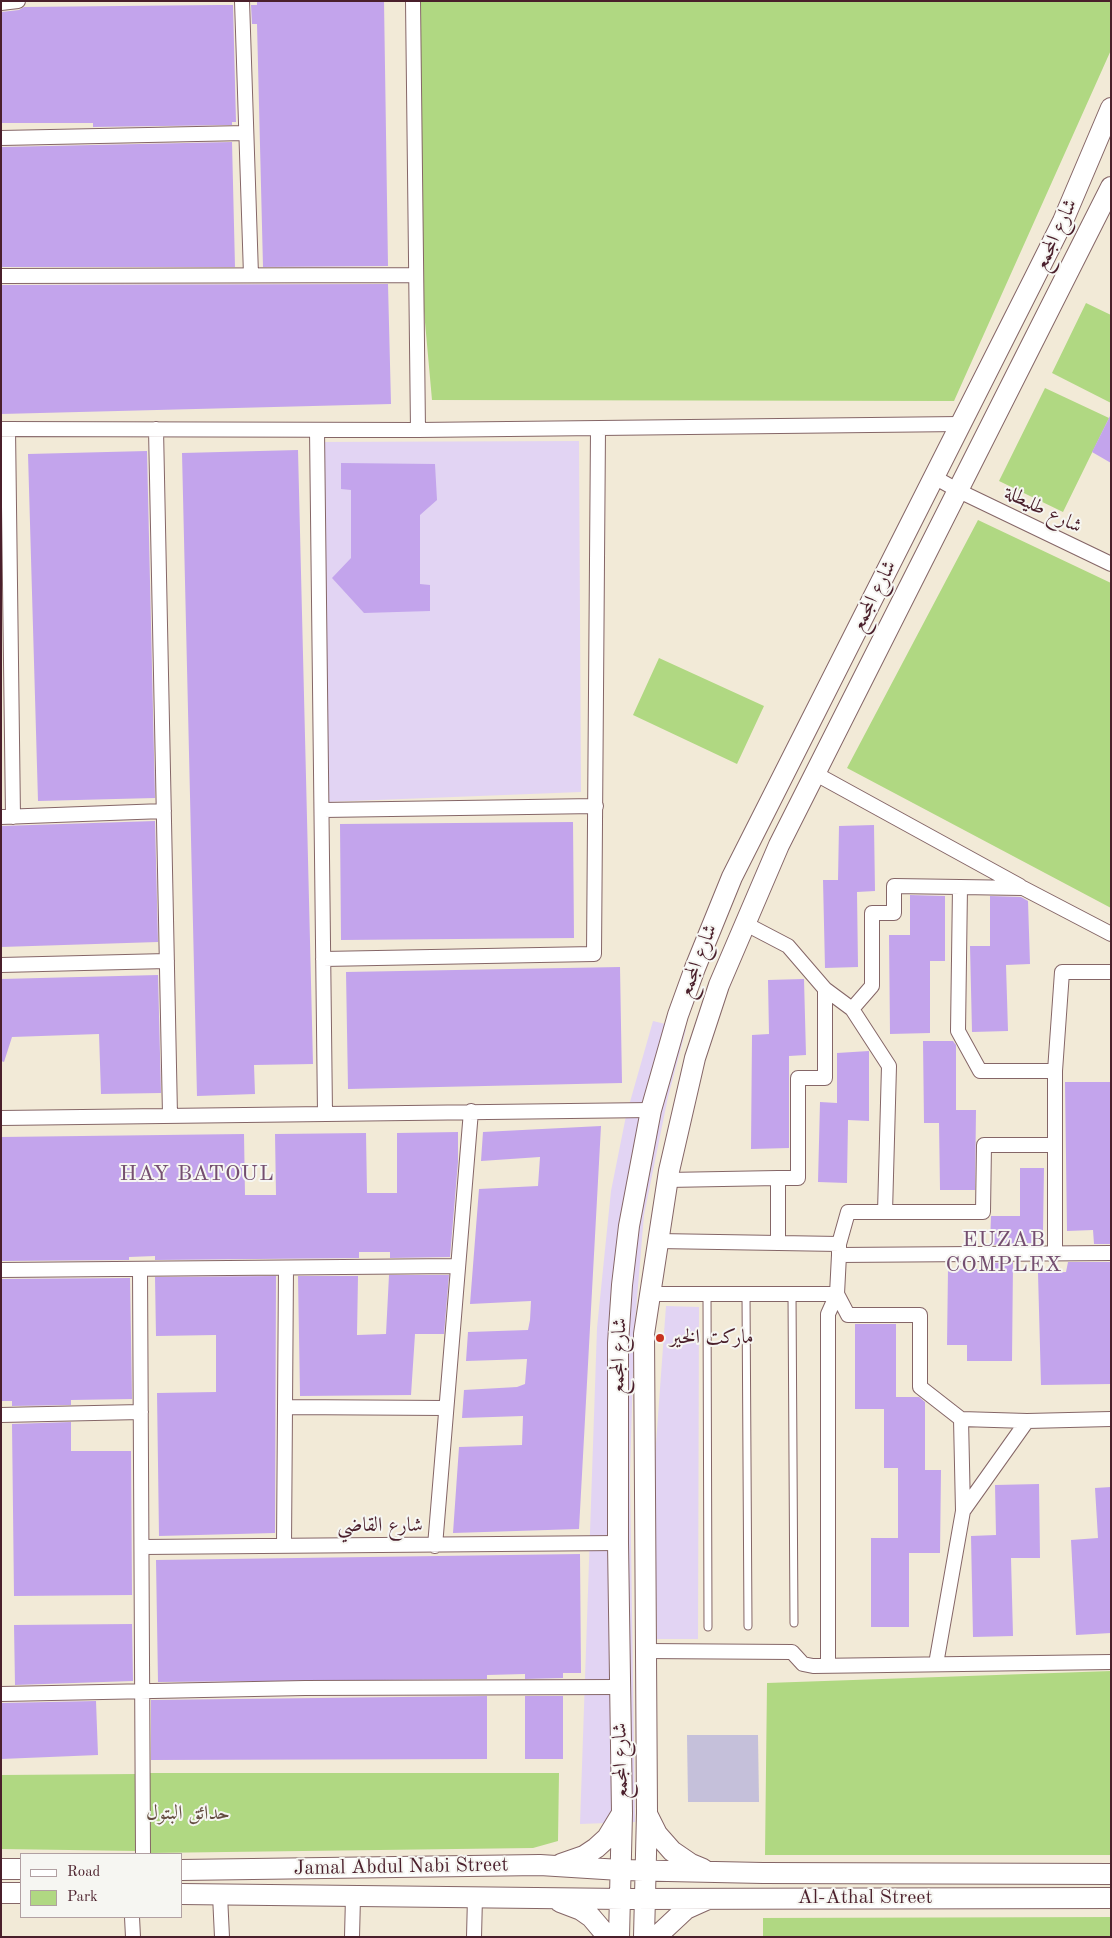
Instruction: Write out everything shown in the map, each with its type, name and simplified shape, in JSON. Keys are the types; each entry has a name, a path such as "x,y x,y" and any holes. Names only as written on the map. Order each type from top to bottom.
{"street":[{"path":"1,3 18,1"},
{"path":"242,1 251,275"},
{"path":"413,1 418,430"},
{"name":"شارع المجمع","path":"632,1885 622,1820 618,1543 618,1358 620,1310 629,1226 651,1110 694,968 732,876 1063,221 1111,108"},
{"path":"1,138 246,133"},
{"name":"شارع المجمع","path":"632,1885 647,1821 644,1334 667,1180 695,1058 719,985 779,845 1111,187"},
{"path":"1,276 416,275"},
{"path":"164,811 7,817 4,429 418,430 961,424"},
{"path":"156,429 170,1115"},
{"path":"322,959 594,954 598,429"},
{"path":"317,430 325,1113"},
{"name":"شارع طليطلة","path":"934,476 959,491 1111,564"},
{"path":"816,774 1023,888 1111,934"},
{"path":"322,810 596,806"},
{"path":"852,1009 872,986 872,913 894,913 894,886 1023,888"},
{"path":"960,887 958,1031 980,1071 1055,1071"},
{"path":"744,923 788,946 825,989 852,1009 889,1066 885,1212"},
{"path":"1,965 167,961"},
{"path":"1055,1253 1055,1071 1062,972 1111,972"},
{"path":"667,1180 798,1178 798,1078 825,1078 825,989"},
{"path":"1,1118 651,1110"},
{"path":"434,1546 471,1111"},
{"path":"828,1666 828,1314 837,1294 839,1249 848,1212 983,1212 984,1145 1055,1145"},
{"path":"778,1178 778,1243"},
{"path":"658,1241 778,1243 839,1249 1111,1253"},
{"path":"1,1270 457,1266"},
{"path":"284,1546 286,1268"},
{"path":"140,1269 143,1853"},
{"path":"620,1310 624,1320 631,1324 639,1323 648,1304 707,1294 837,1294"},
{"path":"837,1294 848,1315 920,1315 920,1387 961,1419 1027,1421 1111,1419"},
{"path":"618,1358 623,1348 634,1344 641,1348 645,1358"},
{"path":"285,1407 445,1408"},
{"path":"1,1415 141,1412"},
{"path":"936,1664 963,1511 961,1419"},
{"path":"963,1511 1027,1421"},
{"name":"شارع القاضي","path":"142,1547 618,1543"},
{"path":"619,1569 630,1622 636,1622 640,1619 645,1596"},
{"path":"645,1651 792,1652 803,1664 828,1666 1111,1662"},
{"path":"1,1694 143,1690 620,1687"},
{"path":"556,1866 584,1856 596,1848 622,1820 626,1825 636,1830 641,1829 647,1821 672,1851 691,1864 712,1872"},
{"path":"550,1898 568,1894 571,1882 568,1873 556,1866"},
{"name":"Jamal Abdul Nabi Street","path":"182,1870 556,1866 632,1885"},
{"path":"1,1869 20,1869"},
{"name":"Al-Athal Street","path":"632,1885 684,1872 1111,1874"},
{"path":"712,1872 701,1876 698,1888 704,1897 712,1898"},
{"path":"982,1874 982,1898"},
{"path":"619,1937 632,1885"},
{"path":"632,1885 640,1937"},
{"path":"632,1885 644,1937"},
{"name":"Jamal Abdul Nabi Street","path":"182,1894 578,1899 632,1885"},
{"name":"Al-Athal Street","path":"632,1885 683,1898 1111,1898"},
{"path":"1,1893 20,1893"},
{"path":"220,1895 222,1937"},
{"path":"352,1937 354,1896"},
{"path":"474,1937 475,1897"},
{"path":"550,1898 570,1904 581,1910 600,1926 608,1937"},
{"path":"656,1937 686,1910 712,1898"},
{"path":"132,1918 134,1937"},
{"path":"626,1937 634,1937"}],"lane":[{"path":"707,1294 708,1627"},
{"path":"746,1294 748,1626"},
{"path":"792,1294 794,1623"}],"shaded area":[{"path":"579,441 581,792 326,802 319,442"},
{"path":"653,1021 686,1029 668,1097 644,1215 634,1334 630,1475 635,1822 580,1824 597,1328 611,1191 626,1116"},
{"path":"666,1306 699,1307 698,1639 657,1639 654,1471"},
{"path":"687,1735 758,1735 759,1802 688,1802"}],"green space":[{"path":"418,1 1111,1 1111,50 954,401 432,400 424,311 418,159"},
{"path":"1086,303 1111,315 1111,403 1052,373"},
{"path":"1045,388 1109,418 1063,512 999,481"},
{"path":"978,520 1111,583 1111,908 847,768"},
{"path":"659,658 764,706 737,764 633,715"},
{"path":"1111,1671 1111,1855 765,1855 767,1683"},
{"name":"حدائق البتول","path":"149,1773 559,1773 558,1841 533,1848 149,1853"},
{"name":"حدائق البتول","path":"137,1774 137,1851 1,1849 1,1775"},
{"path":"1111,1917 1111,1937 763,1937 763,1918"}],"building":[{"path":"257,1 384,1 388,266 263,267 257,24 252,24 251,5 257,5"},
{"path":"233,5 236,122 232,122 232,125 93,127 93,123 1,123 1,12 19,10 24,7"},
{"path":"232,142 235,267 1,267 1,147"},
{"path":"388,284 391,404 1,414 1,285"},
{"path":"1111,414 1111,463 1092,452"},
{"path":"298,450 313,1064 254,1065 255,1094 197,1096 182,453"},
{"path":"147,451 155,798 38,801 28,454"},
{"path":"341,463 435,464 437,500 420,515 420,584 430,585 430,611 364,613 332,578 351,558 351,490 341,489"},
{"path":"155,821 158,942 1,947 1,826"},
{"path":"573,822 574,938 341,940 340,824"},
{"path":"874,825 875,891 857,892 858,967 825,968 823,880 838,880 839,826"},
{"path":"910,895 945,896 945,961 930,961 930,1033 890,1034 889,935 910,935"},
{"path":"990,896 1021,897 1028,901 1030,964 1006,965 1008,1031 972,1032 970,946 990,946"},
{"path":"620,967 622,1083 348,1089 346,972"},
{"path":"158,975 161,1093 101,1094 99,1034 12,1037 4,1062 1,1061 1,979"},
{"path":"804,979 806,1055 789,1056 789,1148 751,1149 752,1035 769,1034 768,980"},
{"path":"923,1041 953,1041 956,1045 956,1110 976,1110 975,1190 940,1190 939,1123 924,1123"},
{"path":"869,1051 869,1121 848,1120 847,1183 818,1182 820,1102 837,1103 837,1053"},
{"path":"1065,1082 1111,1082 1110,1244 1094,1244 1093,1230 1067,1231"},
{"path":"601,1126 579,1529 453,1533 459,1447 522,1445 523,1416 462,1418 464,1390 517,1387 525,1384 527,1359 466,1361 468,1332 528,1330 530,1320 531,1301 470,1304 479,1189 538,1186 540,1157 481,1161 483,1132"},
{"path":"458,1132 458,1162 450,1257 390,1258 390,1252 359,1252 359,1258 155,1260 155,1256 129,1257 129,1260 1,1261 1,1137 244,1134 245,1195 276,1195 275,1134 366,1133 367,1193 397,1193 397,1133"},
{"path":"1020,1168 1044,1168 1043,1231 1037,1233 1036,1243 990,1245 991,1216 1020,1216"},
{"path":"1013,1262 1012,1361 967,1361 967,1345 947,1345 948,1269 990,1269 990,1263"},
{"path":"1068,1262 1110,1262 1111,1384 1041,1385 1038,1273 1066,1272"},
{"path":"389,1275 449,1275 444,1334 415,1334 411,1395 300,1396 298,1276 358,1276 357,1335 386,1334"},
{"path":"276,1276 275,1533 159,1536 157,1393 216,1392 216,1335 156,1336 155,1277"},
{"path":"130,1278 132,1399 71,1400 71,1405 12,1406 12,1401 1,1401 1,1279"},
{"path":"855,1324 896,1324 896,1397 919,1397 925,1402 925,1470 941,1470 940,1553 909,1553 909,1627 871,1627 871,1538 898,1538 898,1468 884,1468 884,1409 855,1409"},
{"path":"71,1422 71,1451 131,1451 132,1595 14,1596 12,1424"},
{"path":"1039,1484 1040,1558 1011,1558 1013,1636 973,1637 971,1536 996,1535 995,1485"},
{"path":"1111,1487 1111,1633 1076,1635 1071,1540 1098,1538 1095,1488"},
{"path":"580,1554 581,1673 563,1673 563,1678 525,1679 525,1674 487,1675 487,1679 158,1682 156,1560"},
{"path":"132,1624 133,1681 15,1685 14,1625"},
{"path":"487,1696 487,1759 151,1760 151,1700"},
{"path":"525,1696 563,1696 563,1759 525,1759"},
{"path":"96,1701 98,1755 1,1759 1,1703"}],"place":[{"name":"ماركت الخير","path":"660,1338"}],"district":[{"name":"HAY BATOUL","path":"197,1174"},
{"name":"EUZAB COMPLEX","path":"1004,1252"}]}
